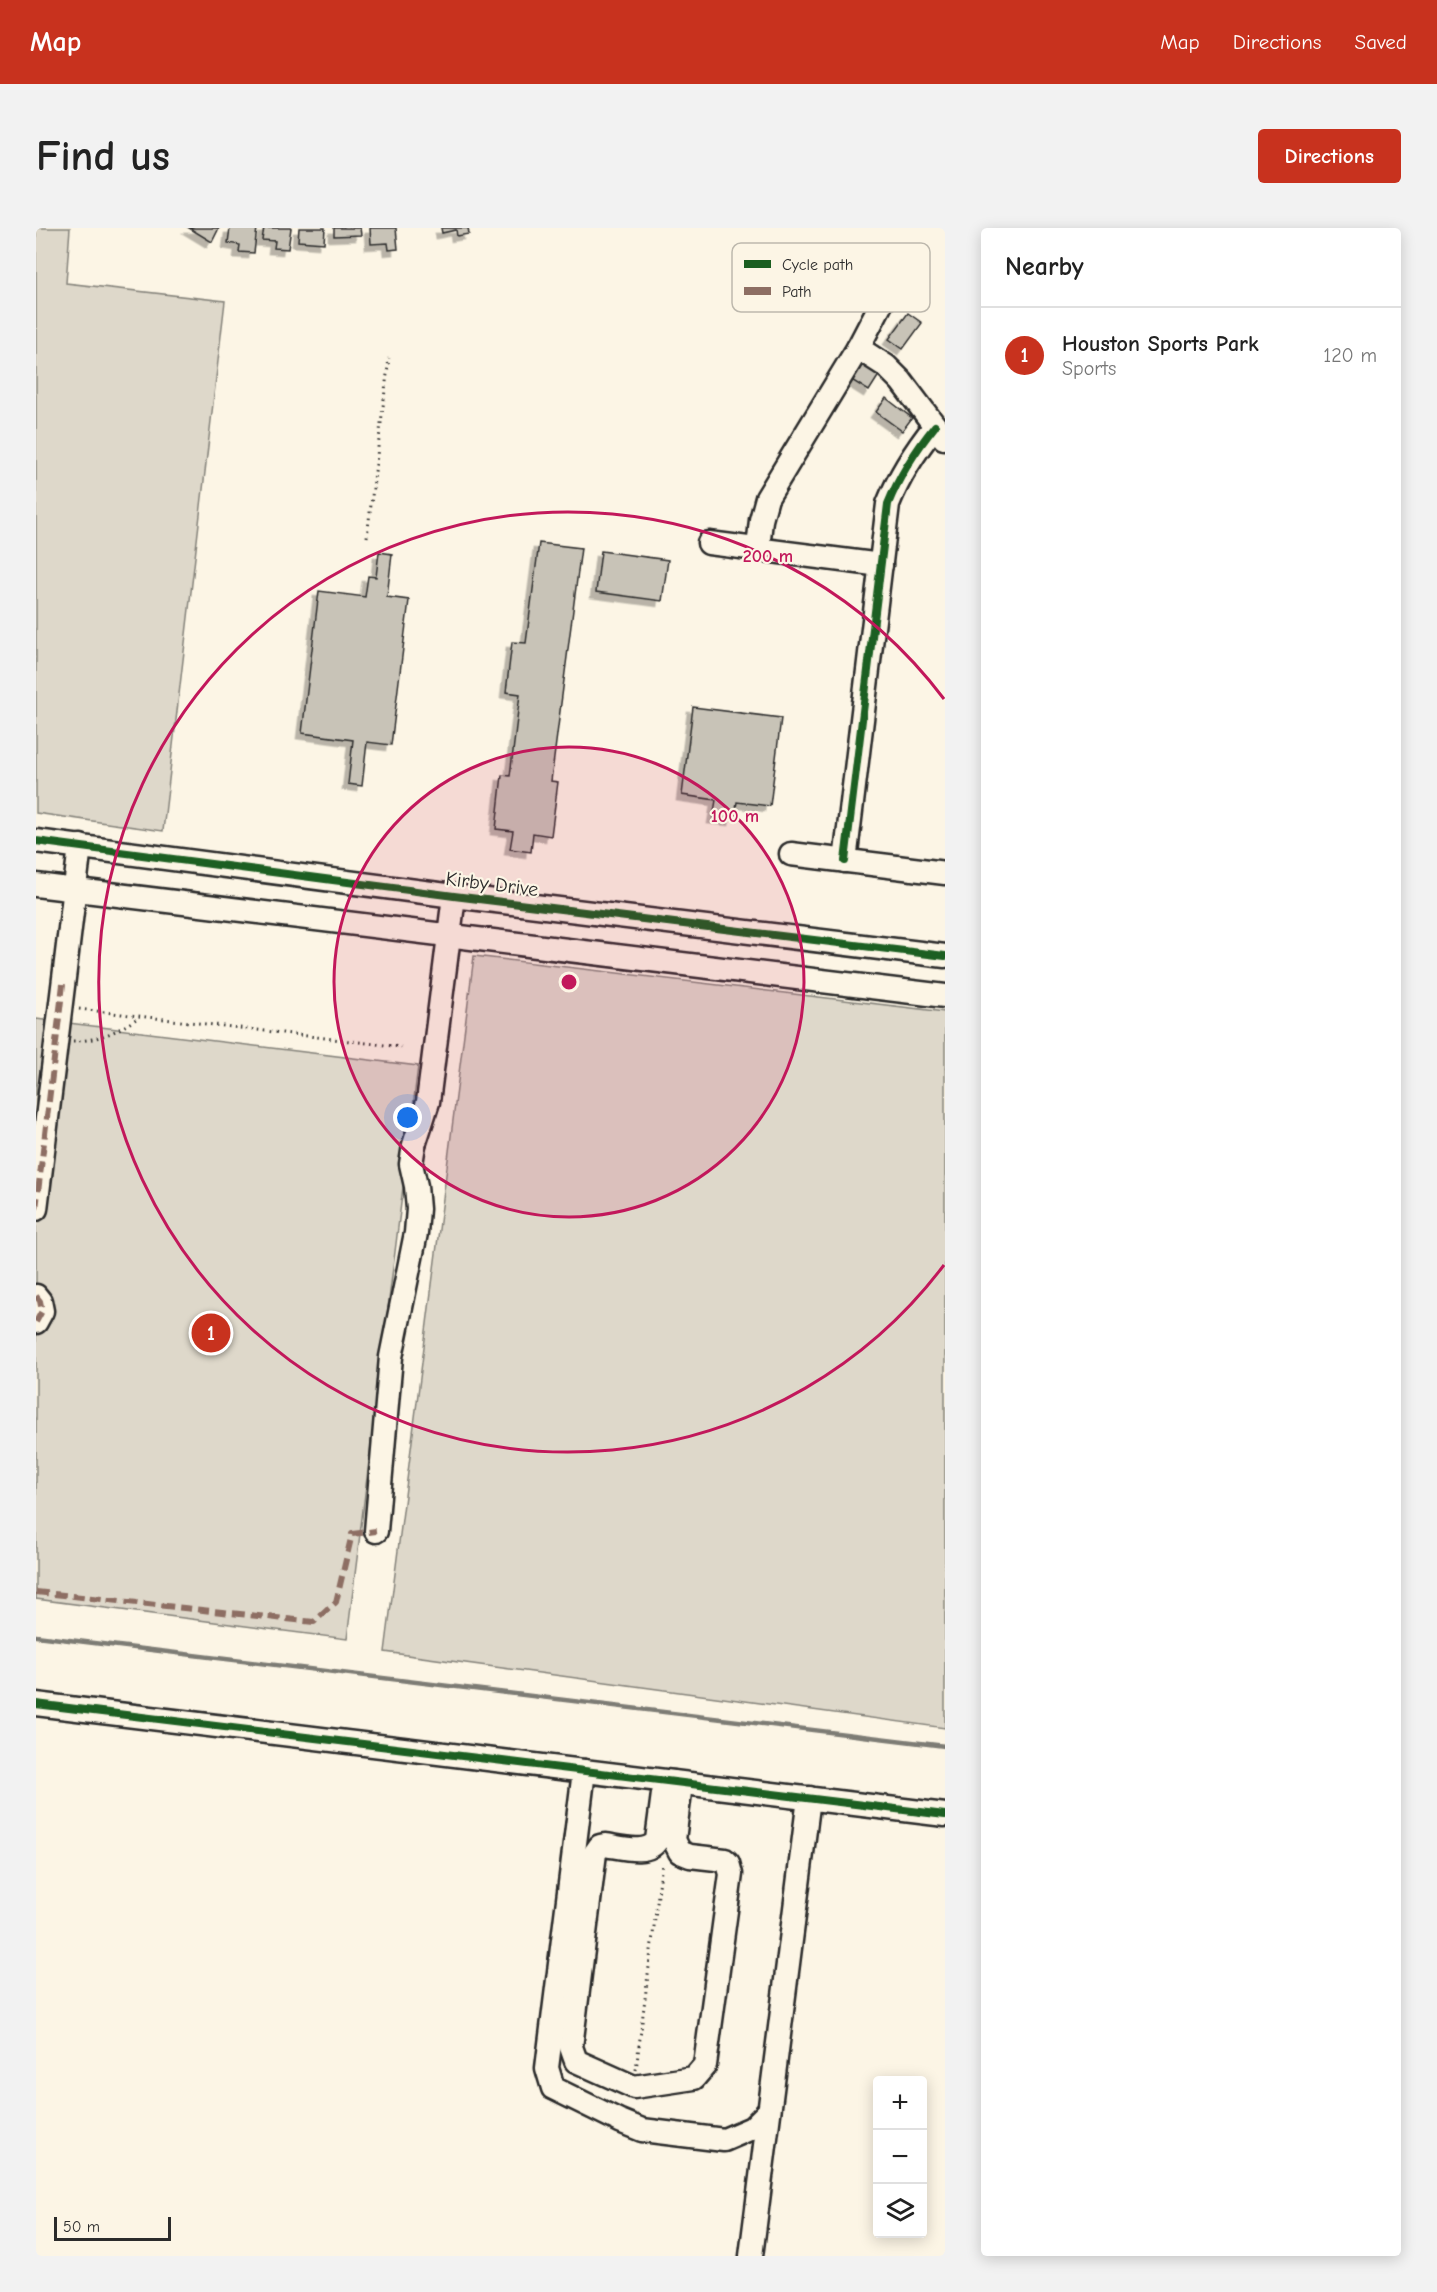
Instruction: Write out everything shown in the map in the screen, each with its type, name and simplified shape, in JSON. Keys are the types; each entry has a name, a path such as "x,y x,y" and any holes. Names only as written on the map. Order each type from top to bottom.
{"street":[{"path":"758,549 767,498 858,348 877,312"},
{"path":"845,861 888,504 898,479 912,454 940,433 901,381 886,366 858,348"},
{"path":"709,543 881,565"},
{"name":"Kirby Drive","path":"36,842 945,956"},
{"path":"36,1209 80,846"},
{"path":"791,854 945,873"},
{"path":"36,885 945,996"},
{"path":"375,1531 391,1358 416,1233 418,1209 411,1164 414,1145 428,1102 454,896"},
{"path":"735,969 739,930"},
{"path":"36,1296 40,1301 42,1311 36,1322"},
{"path":"36,1704 584,1771 673,1784 945,1815"},
{"path":"584,1771 547,2068 553,2088 642,2130 724,2140 752,2128 769,2111"},
{"path":"673,1784 680,1792 674,1840 680,1852 690,1856 724,1860 730,1868 720,1958 705,2065 694,2078 634,2087 576,2061 572,2055 571,2047 595,1853 600,1846 605,1845 639,1849 650,1849 654,1846 657,1840 663,1794 673,1784"},
{"path":"751,2256 809,1798"}],"path":[{"path":"367,537 389,358"},
{"path":"62,995 140,1016 401,1047"},
{"path":"56,1041 77,1042 102,1037 120,1030 140,1016"},
{"path":"634,2087 662,1863"}],"shaded area":[{"path":"36,228 70,228 66,283 225,301 163,831 36,813"},
{"path":"474,956 945,1012 945,1728 385,1652"},
{"path":"36,1019 418,1066 347,1639 36,1599"}],"building":[{"path":"189,228 219,228 212,242"},
{"path":"230,228 257,228 254,253 239,252 240,245 228,243"},
{"path":"264,228 291,228 288,249 274,248 275,241 262,240"},
{"path":"299,228 325,228 324,243 298,241"},
{"path":"334,228 360,228 361,235 334,236"},
{"path":"370,228 396,228 398,249 389,250 388,243 371,244"},
{"path":"441,228 468,228 469,234 457,236 456,230 442,233"},
{"path":"908,313 922,323 903,349 889,339"},
{"path":"858,360 881,372 869,391 850,379"},
{"path":"886,398 912,418 902,431 876,412"},
{"path":"539,543 581,548 551,781 558,782 551,836 533,833 531,852 510,849 513,831 496,829 502,775 510,776 520,694 506,692 512,642 526,643"},
{"path":"601,551 668,560 662,601 596,592"},
{"path":"379,552 392,554 387,597 409,600 391,745 367,742 362,786 348,784 353,740 302,733 319,591 365,597 368,576 376,577"},
{"path":"693,707 781,718 770,806 737,802 734,820 713,818 716,800 682,795"}],"waterway":[{"path":"36,1636 945,1746"}],"marked path":[{"path":"36,1209 63,984"},
{"path":"36,1296 40,1301 42,1311 36,1322"},
{"path":"36,1592 314,1622 336,1602 352,1534 376,1531"}],"cycle path":[{"path":"845,861 888,504 908,463 935,426"},
{"path":"36,841 454,896 945,956"},
{"path":"36,1704 945,1815"}],"place":[{"name":"Houston Sports Park","path":"211,1333"}]}
